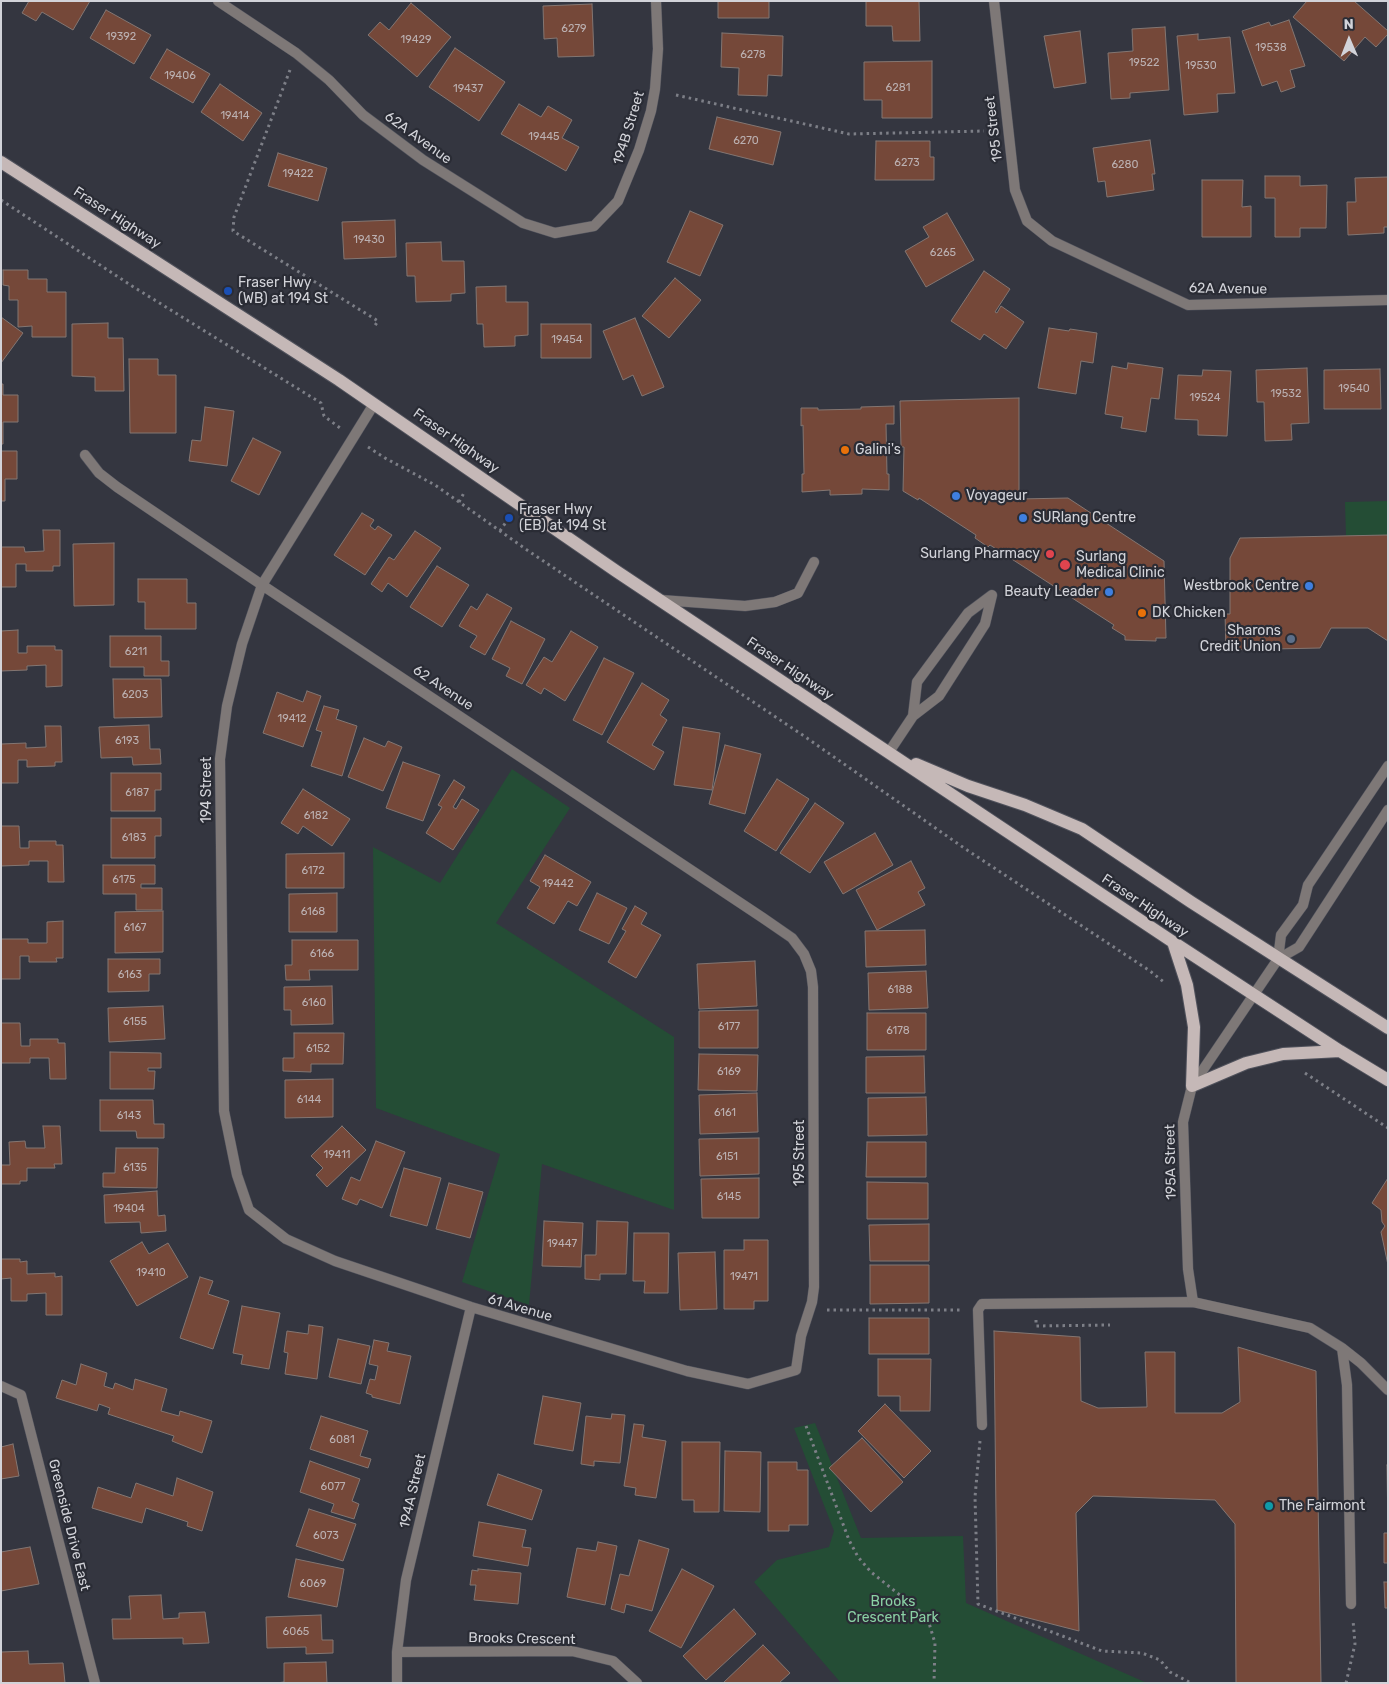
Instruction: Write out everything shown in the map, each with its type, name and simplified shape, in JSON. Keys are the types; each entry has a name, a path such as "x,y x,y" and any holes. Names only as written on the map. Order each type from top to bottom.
{"main road":[{"name":"Fraser Highway","path":"1,162 374,404 661,600 1173,942 1340,1051 1388,1080"},
{"name":"Fraser Highway","path":"889,752 968,786 1025,805 1082,830 1388,1028"},
{"path":"1173,942 1187,985 1194,1027 1192,1086 1246,1063 1283,1054 1340,1051"}],"street":[{"name":"62A Avenue","path":"218,1 296,53 329,80 363,115 416,155 474,194 523,223 556,233 594,226 618,201"},
{"name":"194B Street","path":"618,201 639,150 651,111 655,89 658,49 656,1"},
{"name":"195 Street","path":"994,1 1016,190 1027,220 1052,241"},
{"name":"62A Avenue","path":"1052,241 1188,305 1388,300"},
{"name":"194 Street","path":"249,1210 237,1175 224,1111 220,759 227,706 240,653 262,585 374,404"},
{"name":"62 Avenue","path":"85,456 99,473 117,487 792,938"},
{"path":"661,600 745,606 775,602 798,592 814,562"},
{"path":"889,752 913,716 939,696 985,624 992,595 968,613 917,682 913,716"},
{"path":"1278,958 1281,936 1303,905 1308,885 1388,766"},
{"path":"1278,958 1299,947 1388,810"},
{"name":"195 Street","path":"792,938 804,954 811,970 813,987 814,1287 796,1370"},
{"name":"195A Street","path":"1193,1302 1188,1269 1183,1122 1192,1086 1278,958"},
{"name":"61 Avenue","path":"249,1210 286,1239 335,1261 471,1307 687,1371 748,1384 796,1370"},
{"path":"982,1425 978,1310 982,1304 1193,1302 1310,1328 1342,1348 1361,1363 1388,1390"},
{"name":"194A Street","path":"397,1683 397,1652 406,1580 471,1307"},
{"path":"1342,1348 1347,1385 1351,1604"},
{"name":"Greenside Drive East","path":"1,1386 21,1395 96,1683"},
{"name":"Brooks Crescent","path":"397,1652 572,1652 613,1660 637,1683"}],"path":[{"path":"296,53 234,217 233,231 378,321 374,327"},
{"path":"676,96 849,134 984,131"},
{"path":"1,200 132,286 320,403 324,416"},
{"path":"385,458 435,485 527,550 804,736 964,848 1150,970 1172,989"},
{"path":"1300,1071 1388,1128"},
{"path":"827,1310 978,1310"},
{"path":"1036,1314 1036,1326 1110,1325"},
{"path":"982,1425 975,1498 978,1604 1102,1651 1142,1653 1160,1660 1170,1672 1191,1683"},
{"path":"806,1426 849,1540 858,1557 871,1572 921,1612 929,1624 935,1643 934,1683"},
{"path":"1346,1683 1355,1644 1351,1604"}],"green space":[{"path":"1388,501 1388,535 1346,536 1345,502"},
{"path":"512,769 570,808 496,923 674,1037 674,1210 542,1164 529,1305 462,1282 500,1154 376,1108 373,847 440,883"},
{"name":"Brooks Crescent Park","path":"815,1423 861,1538 963,1536 966,1603 1147,1683 841,1683 754,1582 777,1560 829,1547 834,1531 794,1428"}],"building":[{"path":"29,1 90,1 73,30 42,12 36,21 22,13"},
{"path":"718,1 769,1 769,18 718,18"},
{"path":"866,1 919,1 920,41 893,41 892,26 866,26"},
{"path":"1307,1 1354,1 1388,31 1388,34 1376,47 1365,37 1344,61 1293,17"},
{"path":"411,3 451,37 417,77 368,35 380,22 389,30"},
{"path":"592,4 594,56 558,57 557,38 544,39 543,6"},
{"path":"106,10 151,35 134,64 90,38"},
{"path":"1289,20 1305,66 1290,70 1295,87 1281,92 1277,81 1262,86 1242,31 1269,22 1271,26"},
{"path":"1165,27 1169,90 1130,93 1130,98 1111,99 1108,53 1133,51 1132,29"},
{"path":"1080,31 1086,83 1054,88 1044,36"},
{"path":"722,33 783,36 782,76 768,75 767,96 738,95 739,68 721,67"},
{"path":"1198,34 1198,40 1230,37 1235,93 1217,94 1218,112 1184,115 1177,36"},
{"path":"455,48 505,82 479,121 429,87"},
{"path":"167,49 210,74 193,103 150,78"},
{"path":"932,61 932,118 882,118 882,100 864,100 864,62"},
{"path":"220,84 262,113 243,141 201,112"},
{"path":"519,104 541,117 548,106 572,120 562,138 579,147 566,171 501,134"},
{"path":"717,117 781,132 773,165 709,149"},
{"path":"1150,140 1155,174 1152,174 1154,190 1107,197 1105,181 1098,182 1093,148"},
{"path":"876,141 930,141 930,157 934,157 934,180 875,180"},
{"path":"278,153 327,168 318,201 268,186"},
{"path":"1265,176 1300,176 1300,186 1327,185 1326,228 1300,228 1300,237 1275,237 1275,198 1265,198"},
{"path":"1388,177 1388,227 1384,227 1384,233 1348,235 1347,202 1356,202 1355,178"},
{"path":"1202,180 1243,180 1242,207 1251,206 1251,237 1202,237"},
{"path":"690,211 723,225 700,276 667,262"},
{"path":"947,213 974,260 926,287 905,251 929,237 923,227"},
{"path":"395,220 396,257 344,259 342,222"},
{"path":"441,242 442,261 464,261 465,293 451,294 451,301 416,302 415,276 407,276 406,243"},
{"path":"3,270 28,270 28,279 47,279 47,292 66,292 66,337 32,337 32,326 18,327 18,300 9,300 9,286 3,285"},
{"path":"984,271 1010,289 995,312 997,313 1001,306 1024,322 1006,349 984,334 980,340 951,321"},
{"path":"675,278 701,300 669,338 642,316"},
{"path":"506,286 506,302 528,302 528,335 515,336 515,346 484,347 483,324 477,324 476,287"},
{"path":"1,317 23,333 1,363"},
{"path":"635,318 664,387 642,396 633,375 623,380 603,331"},
{"path":"108,323 108,338 123,338 124,391 95,391 95,377 72,376 72,324"},
{"path":"541,324 591,324 591,358 541,358"},
{"path":"1049,328 1097,333 1093,363 1081,361 1076,394 1038,388"},
{"path":"129,359 158,359 158,375 176,375 176,433 130,433"},
{"path":"1128,363 1163,368 1159,399 1151,398 1146,432 1121,428 1123,417 1105,414 1112,366 1127,369"},
{"path":"1307,368 1309,423 1291,424 1292,440 1265,441 1264,402 1257,402 1256,370"},
{"path":"1380,369 1381,409 1324,409 1324,370"},
{"path":"1203,370 1231,371 1227,436 1198,435 1198,420 1175,419 1178,375 1202,376"},
{"path":"1,384 3,384 3,395 18,395 18,422 3,422 3,444 1,444"},
{"name":"SURlang Centre","path":"1019,398 1019,499 1068,498 1164,561 1166,638 1156,638 1156,641 1125,640 1125,636 1112,628 1114,625 990,545 988,547 975,538 976,535 919,498 918,500 903,491 904,447 901,447 900,401"},
{"name":"Galini's","path":"894,406 894,424 886,424 889,490 862,489 862,494 830,495 830,490 802,492 802,474 804,474 801,408 818,408 818,410"},
{"path":"205,407 234,411 227,466 189,461 192,440 201,441"},
{"path":"253,438 281,452 259,495 231,481"},
{"path":"1,451 17,451 17,479 5,479 5,501 1,501"},
{"path":"362,513 374,520 370,526 375,530 378,526 392,535 365,575 334,555"},
{"path":"43,530 60,530 60,566 53,566 53,571 26,571 26,564 16,564 16,587 1,587 1,547 24,547 25,552 44,551"},
{"path":"415,531 441,548 407,597 388,583 382,592 371,584 389,557 394,560"},
{"name":"Westbrook Centre","path":"1388,535 1388,641 1368,628 1331,628 1320,648 1226,650 1225,614 1230,614 1230,558 1240,538"},
{"path":"114,543 114,605 74,606 73,544"},
{"path":"437,566 469,585 442,627 410,607"},
{"path":"138,579 187,579 187,603 196,603 196,629 145,629 145,602 138,602"},
{"path":"487,594 512,608 485,655 470,647 477,636 459,626 471,606 477,610"},
{"path":"511,621 545,639 522,684 506,676 510,668 492,659"},
{"path":"18,630 18,653 27,653 27,646 55,646 55,650 62,650 62,686 46,687 46,665 27,666 27,670 1,671 1,631"},
{"path":"571,631 598,647 565,701 544,688 541,694 526,685 544,657 552,662"},
{"path":"110,636 161,636 161,661 169,661 169,676 144,676 144,667 110,667"},
{"path":"604,658 634,673 602,735 573,720"},
{"path":"113,679 161,679 162,717 114,718"},
{"path":"642,683 669,700 660,715 667,720 652,745 664,752 654,770 607,742"},
{"path":"307,691 321,696 303,747 263,733 277,692 303,702"},
{"path":"324,706 339,710 336,719 357,726 342,776 311,766 322,732 316,730"},
{"path":"149,725 150,749 160,749 161,764 133,765 132,757 101,758 99,727"},
{"path":"45,726 61,726 62,762 55,762 55,766 27,767 27,760 18,760 18,783 1,783 1,744 26,743 26,748 46,747"},
{"path":"683,727 720,733 712,790 674,785"},
{"path":"364,738 385,747 388,741 402,747 383,791 348,777"},
{"path":"725,745 761,754 745,814 709,804"},
{"path":"403,762 440,775 423,821 386,808"},
{"path":"111,773 161,773 161,790 155,790 155,811 111,811"},
{"path":"777,779 809,799 776,851 744,831"},
{"path":"454,780 465,787 453,807 456,809 462,799 479,810 453,850 426,833 442,807 438,805"},
{"path":"303,789 350,819 332,846 303,826 298,834 281,823"},
{"path":"815,803 844,823 810,873 780,853"},
{"path":"111,818 161,818 161,836 155,836 155,858 111,858"},
{"path":"1,826 19,826 20,848 29,848 29,841 56,841 56,845 63,845 64,882 48,882 48,861 29,861 29,865 1,866"},
{"path":"875,833 893,865 843,894 824,862"},
{"path":"344,853 344,888 286,888 286,854"},
{"path":"545,855 591,882 577,906 568,901 554,924 527,908 540,887 530,881"},
{"path":"911,861 925,888 918,892 925,905 877,930 856,890"},
{"path":"103,865 155,865 155,884 141,884 141,888 162,888 162,910 136,910 136,894 103,894"},
{"path":"337,893 337,932 289,932 289,894"},
{"path":"597,893 627,908 609,944 579,930"},
{"path":"635,906 647,913 641,924 661,935 636,978 608,962 626,931 622,929"},
{"path":"163,911 163,952 115,953 115,912"},
{"path":"63,921 63,958 56,958 57,962 29,962 29,956 20,956 20,979 1,979 1,939 28,939 28,943 47,943 47,922"},
{"path":"925,930 926,965 866,967 865,931"},
{"path":"292,940 358,940 358,970 309,970 310,980 286,980 285,965 292,965"},
{"path":"108,959 160,959 160,974 149,974 149,991 108,992"},
{"path":"755,961 757,1006 699,1009 697,964"},
{"path":"926,971 928,1008 869,1010 868,973"},
{"path":"332,986 333,1024 291,1025 291,1010 284,1010 284,987"},
{"path":"163,1006 165,1039 109,1042 108,1008"},
{"path":"758,1010 758,1048 699,1048 699,1011"},
{"path":"867,1013 926,1013 926,1050 867,1050"},
{"path":"1,1023 20,1023 21,1046 30,1046 30,1039 58,1039 58,1043 65,1043 66,1079 50,1079 49,1058 30,1058 30,1063 1,1063"},
{"path":"294,1033 344,1033 343,1064 311,1064 311,1072 283,1071 283,1058 294,1058"},
{"path":"110,1052 161,1053 161,1068 148,1068 148,1071 155,1071 154,1089 110,1089"},
{"path":"699,1054 758,1055 757,1091 698,1090"},
{"path":"924,1056 925,1093 866,1093 866,1057"},
{"path":"333,1079 333,1117 285,1118 285,1080"},
{"path":"757,1093 758,1132 700,1134 699,1095"},
{"path":"926,1097 927,1135 868,1136 868,1098"},
{"path":"100,1100 153,1100 154,1124 164,1124 164,1138 137,1138 136,1131 100,1131"},
{"path":"43,1126 60,1126 62,1164 54,1164 55,1168 27,1168 27,1181 20,1181 20,1184 1,1184 1,1165 10,1165 9,1142 25,1141 26,1148 45,1148"},
{"path":"342,1126 366,1150 327,1187 316,1175 323,1168 311,1156"},
{"path":"759,1138 759,1174 700,1176 699,1139"},
{"path":"376,1141 405,1152 382,1208 360,1199 357,1205 342,1199 351,1177 360,1181"},
{"path":"867,1142 926,1142 926,1177 866,1177"},
{"path":"116,1148 158,1148 157,1188 103,1187 103,1173 115,1173"},
{"path":"404,1168 441,1178 427,1226 390,1216"},
{"path":"759,1178 759,1218 702,1218 701,1179"},
{"path":"1388,1178 1388,1265 1381,1232 1385,1226 1382,1222 1381,1210 1372,1203"},
{"path":"867,1182 928,1183 928,1219 867,1219"},
{"path":"449,1183 483,1192 470,1238 436,1229"},
{"path":"157,1191 158,1216 165,1215 166,1231 141,1233 140,1222 105,1223 104,1195"},
{"path":"544,1221 583,1223 581,1267 542,1266"},
{"path":"597,1221 628,1222 626,1274 600,1274 600,1280 585,1279 585,1255 596,1255"},
{"path":"929,1224 929,1261 870,1261 869,1225"},
{"path":"634,1233 669,1233 668,1293 644,1293 645,1281 633,1281"},
{"path":"744,1240 768,1240 768,1301 754,1301 754,1309 724,1309 724,1250 744,1250"},
{"path":"142,1242 149,1254 168,1243 188,1277 137,1306 110,1261"},
{"path":"715,1252 717,1309 680,1310 678,1253"},
{"path":"1,1259 20,1259 20,1262 27,1261 27,1274 55,1273 55,1277 62,1276 62,1315 46,1315 46,1293 27,1294 27,1301 11,1301 11,1278 1,1279"},
{"path":"870,1265 929,1265 929,1303 870,1304"},
{"path":"200,1277 213,1281 208,1294 229,1301 213,1349 180,1338"},
{"path":"242,1306 280,1313 269,1369 241,1364 243,1355 233,1353"},
{"path":"869,1318 929,1318 929,1354 869,1354"},
{"path":"309,1325 323,1327 317,1379 285,1374 288,1353 284,1352 287,1331 308,1334"},
{"name":"The Fairmont","path":"994,1331 1080,1337 1081,1401 1098,1408 1147,1407 1145,1352 1175,1352 1175,1413 1222,1413 1240,1402 1238,1347 1316,1371 1321,1683 1236,1683 1235,1524 1215,1500 1093,1496 1076,1513 1079,1631 997,1610"},
{"path":"338,1339 370,1346 361,1384 329,1377"},
{"path":"374,1340 389,1343 387,1351 411,1356 400,1404 372,1397 372,1395 366,1393 370,1379 375,1380 378,1366 369,1364"},
{"path":"878,1359 931,1359 930,1411 900,1411 900,1396 878,1396"},
{"path":"81,1364 107,1373 104,1386 113,1389 115,1383 133,1390 135,1379 167,1389 161,1411 179,1416 180,1411 212,1421 202,1453 172,1441 174,1436 108,1414 110,1408 99,1404 97,1411 56,1398 62,1380 76,1385"},
{"path":"543,1396 581,1403 573,1451 534,1444"},
{"path":"885,1404 931,1451 904,1478 858,1431"},
{"path":"612,1414 625,1415 620,1463 594,1461 594,1466 581,1464 586,1416 611,1419"},
{"path":"321,1416 368,1431 360,1456 371,1459 368,1468 310,1449"},
{"path":"634,1424 644,1425 642,1437 666,1441 656,1498 635,1495 636,1488 624,1486"},
{"path":"862,1438 903,1482 871,1512 829,1468"},
{"path":"682,1442 720,1442 719,1512 694,1512 694,1500 682,1500"},
{"path":"13,1444 19,1476 1,1479 1,1447"},
{"path":"725,1451 761,1452 760,1512 724,1511"},
{"path":"310,1461 360,1479 352,1501 359,1504 354,1519 331,1512 334,1504 300,1492"},
{"path":"768,1462 797,1462 797,1470 808,1470 808,1525 789,1525 789,1531 768,1531"},
{"path":"1387,1465 1388,1465 1388,1533"},
{"path":"498,1474 542,1490 532,1520 487,1505"},
{"path":"177,1478 213,1492 202,1531 187,1526 188,1522 146,1508 142,1523 92,1508 98,1487 131,1498 136,1483 173,1496"},
{"path":"309,1509 356,1524 343,1561 296,1546"},
{"path":"479,1522 526,1530 522,1547 531,1548 528,1566 473,1556"},
{"path":"1384,1533 1388,1533 1388,1563 1384,1563"},
{"path":"639,1540 669,1549 652,1611 626,1604 624,1613 611,1609 620,1574 629,1576"},
{"path":"598,1542 617,1546 605,1605 567,1597 577,1548 596,1551"},
{"path":"30,1547 39,1584 1,1591 1,1552"},
{"path":"296,1559 344,1569 337,1607 288,1597"},
{"path":"478,1569 521,1573 518,1604 474,1600 476,1585 470,1585 472,1570 478,1571"},
{"path":"682,1569 714,1586 681,1648 649,1631"},
{"path":"1384,1582 1388,1582 1388,1608 1385,1608"},
{"path":"161,1595 163,1619 179,1618 179,1613 205,1612 209,1643 183,1644 183,1638 113,1639 112,1619 131,1619 129,1596"},
{"path":"734,1609 756,1634 706,1680 683,1656"},
{"path":"321,1615 322,1640 333,1640 333,1653 306,1654 306,1647 267,1648 266,1617"},
{"path":"763,1645 790,1673 779,1683 723,1683"},
{"path":"28,1651 29,1664 63,1663 65,1683 1,1683 1,1652"},
{"path":"326,1662 327,1683 276,1683 284,1682 284,1663"}],"place":[{"name":"Fraser Hwy (WB) at 194 St","path":"228,291"},
{"name":"Galini's","path":"845,450"},
{"name":"Voyageur","path":"956,496"},
{"name":"Fraser Hwy (EB) at 194 St","path":"509,518"},
{"name":"SURlang Centre","path":"1023,518"},
{"name":"Surlang Pharmacy","path":"1050,554"},
{"name":"Surlang Medical Clinic","path":"1065,565"},
{"name":"Westbrook Centre","path":"1309,586"},
{"name":"Beauty Leader","path":"1109,592"},
{"name":"DK Chicken","path":"1142,613"},
{"name":"Sharons Credit Union","path":"1291,639"},
{"name":"The Fairmont","path":"1269,1506"}]}
